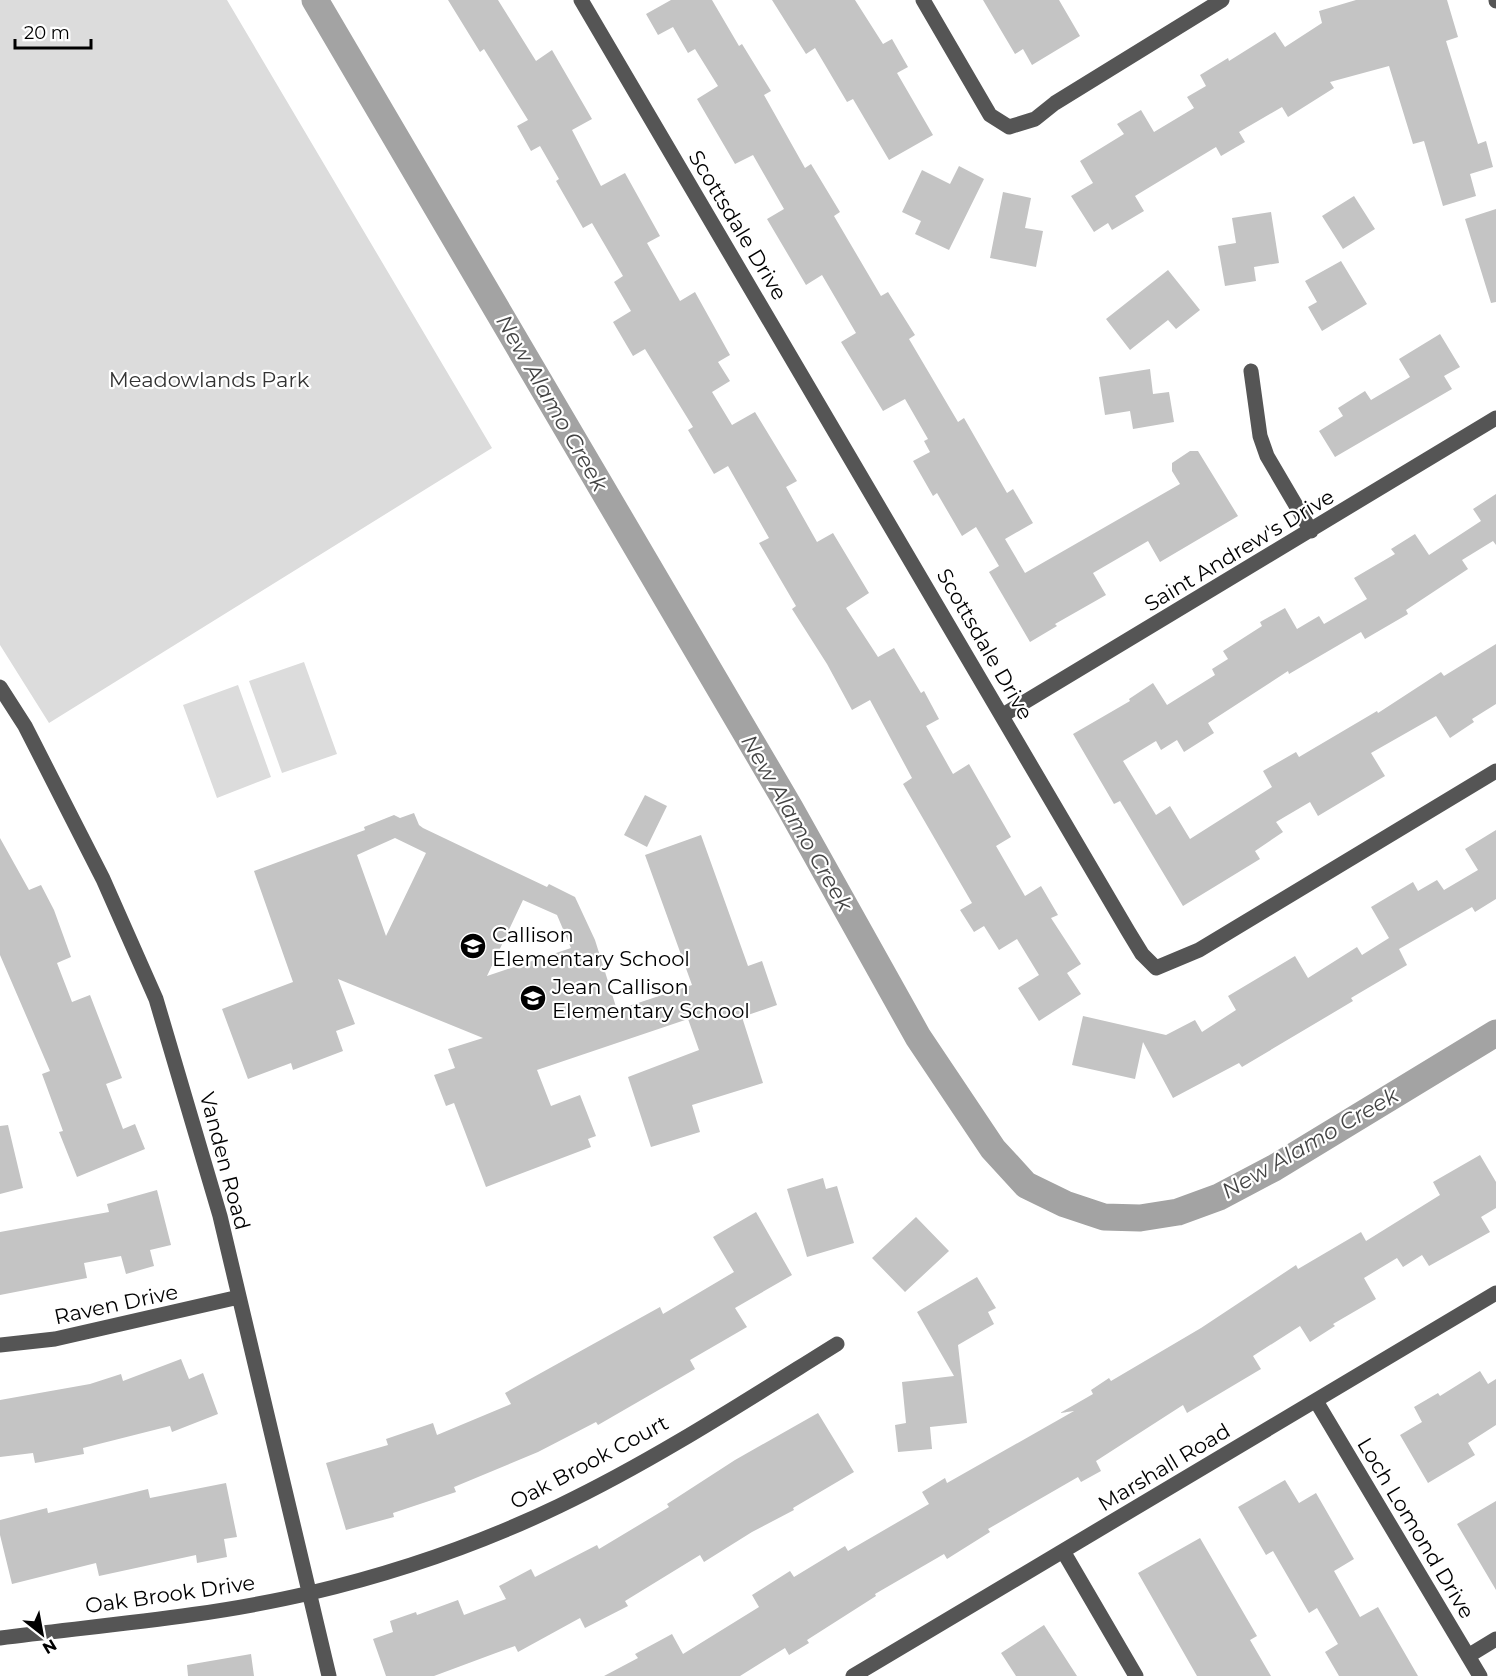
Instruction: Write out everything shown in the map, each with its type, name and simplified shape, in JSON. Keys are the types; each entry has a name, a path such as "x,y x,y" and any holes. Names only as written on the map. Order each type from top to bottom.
{"street":[{"name":"Scottsdale Drive","path":"581,0 1142,954 1155,968 1199,950 1496,771"},
{"path":"923,0 990,115 1009,127 1035,119 1055,104 1222,0"},
{"path":"1251,371 1260,436 1267,456 1311,531"},
{"name":"Saint Andrew's Drive","path":"1003,716 1496,418"},
{"name":"Vanden Road","path":"0,687 25,726 103,879 156,999 201,1145 329,1676"},
{"name":"Marshall Road","path":"853,1676 1496,1293"},
{"name":"Raven Drive","path":"0,1345 55,1339 239,1297"},
{"name":"Oak Brook Court","path":"310,1593 418,1562 558,1506 653,1455 837,1344"},
{"name":"Loch Lomond Drive","path":"1316,1401 1480,1676"},
{"path":"1063,1551 1136,1676"},
{"name":"Oak Brook Drive","path":"0,1638 209,1612 310,1593"},
{"path":"1468,1656 1496,1639"}],"green space":[{"name":"Meadowlands Park","path":"0,0 227,0 492,448 49,723 0,645"},
{"path":"304,662 337,754 282,773 249,681"},
{"path":"238,685 271,777 217,798 183,705"}],"building":[{"path":"448,0 498,0 536,61 552,50 592,119 572,130 601,186 625,173 660,236 647,243 680,301 695,292 730,355 718,362 730,381 712,392 732,425 755,412 797,481 786,487 817,542 833,533 869,593 846,608 878,657 894,648 921,693 924,691 939,719 926,726 953,774 969,764 1011,837 996,846 1025,896 1041,886 1058,915 1051,918 1081,964 1067,973 1081,994 1039,1021 1018,988 1039,975 1017,939 999,950 984,926 974,932 960,910 972,903 903,784 912,778 870,700 852,710 827,664 792,609 796,606 759,543 769,538 728,466 714,474 688,430 693,427 645,349 633,356 613,322 631,311 614,282 623,276 592,223 583,228 556,181 559,179 540,146 531,151 517,126 528,120 484,49 480,52"},
{"path":"671,0 712,0 739,46 742,44 771,91 764,95 805,168 811,164 840,212 834,216 881,296 888,292 915,335 909,339 958,422 964,418 1007,493 1013,489 1033,523 1005,539 1025,573 1180,484 1172,471 1172,463 1190,451 1198,451 1238,516 1160,562 1148,541 1093,573 1106,595 1055,624 1057,626 1030,642 989,572 999,566 976,527 962,536 937,493 933,496 913,461 930,452 924,441 928,439 905,399 883,411 841,342 856,333 822,275 806,285 767,219 784,209 753,155 735,164 697,99 718,86 695,49 688,53 673,27 658,35 646,14"},
{"path":"772,0 855,0 883,44 892,39 908,67 897,73 933,135 889,160 853,99 847,102 815,48 806,54"},
{"path":"983,0 1059,0 1080,36 1032,65 1023,49 1015,54"},
{"path":"1356,0 1447,0 1458,37 1446,41 1478,144 1486,141 1493,167 1470,174 1476,196 1443,206 1424,141 1413,144 1389,66 1330,82 1334,88 1288,117 1282,107 1239,132 1245,142 1221,156 1216,147 1135,196 1144,211 1112,230 1108,223 1094,232 1071,196 1093,183 1080,161 1124,134 1117,124 1141,110 1154,132 1194,108 1187,97 1206,86 1200,75 1228,58 1229,61 1275,32 1285,47 1322,23 1319,11"},
{"path":"959,166 984,179 949,250 915,234 921,221 902,212 922,170 950,184"},
{"path":"1003,192 1031,198 1025,228 1043,231 1036,267 990,258"},
{"path":"1354,196 1375,229 1343,249 1322,216"},
{"path":"1496,209 1496,302 1491,303 1465,219"},
{"path":"1271,212 1279,263 1254,267 1256,281 1225,286 1218,246 1236,243 1232,218"},
{"path":"1341,261 1367,304 1322,331 1308,307 1317,302 1305,281"},
{"path":"1168,270 1200,310 1176,329 1168,320 1130,350 1106,319"},
{"path":"1440,334 1460,367 1444,376 1452,389 1335,457 1319,431 1343,416 1338,408 1365,391 1371,400 1410,377 1399,359"},
{"path":"1150,369 1153,394 1169,392 1174,422 1133,429 1130,411 1105,415 1099,377"},
{"path":"1496,494 1496,545 1493,541 1462,560 1468,569 1406,610 1408,614 1365,639 1361,632 1289,674 1288,671 1208,723 1214,733 1184,752 1177,740 1161,750 1156,741 1123,761 1156,815 1170,806 1190,839 1272,787 1263,771 1296,752 1299,757 1377,711 1378,713 1441,672 1444,676 1496,644 1496,704 1472,719 1474,722 1450,738 1436,716 1371,753 1385,776 1318,816 1310,802 1276,822 1283,832 1255,851 1260,859 1183,906 1120,801 1114,804 1073,734 1130,701 1129,699 1153,683 1167,705 1215,675 1212,669 1228,659 1223,651 1262,626 1260,622 1285,608 1297,629 1319,616 1324,624 1367,599 1354,578 1395,554 1391,549 1415,534 1429,555 1481,521 1473,509"},
{"path":"645,795 667,806 647,847 624,835"},
{"path":"414,813 419,825 423,828 547,887 549,884 575,897 595,940 617,1010 692,985 645,855 701,835 748,966 762,961 777,1005 742,1017 763,1083 692,1105 700,1132 651,1147 628,1077 699,1050 688,1019 537,1070 551,1106 580,1095 596,1136 588,1139 591,1147 486,1187 454,1103 446,1106 434,1075 455,1068 448,1049 483,1038 338,979 355,1024 336,1031 343,1051 293,1070 291,1063 248,1079 222,1009 293,982 254,871 365,830 364,827 394,815 400,818","holes":["395,838 426,853 386,936 357,855","523,900 557,915 571,948 487,976"]},
{"path":"1496,830 1496,899 1475,912 1472,907 1399,949 1407,965 1351,998 1353,1001 1242,1067 1239,1063 1173,1098 1143,1042 1135,1079 1072,1065 1083,1016 1166,1035 1195,1020 1202,1032 1236,1010 1228,996 1295,956 1308,978 1357,947 1362,955 1389,938 1371,907 1413,882 1418,891 1437,880 1444,890 1478,870 1465,849"},
{"path":"0,838 29,890 41,885 54,910 71,957 57,963 72,1002 90,995 122,1078 106,1084 123,1129 135,1124 145,1149 77,1177 59,1132 63,1131 42,1074 50,1071 0,955"},
{"path":"8,1125 23,1188 0,1194 0,1126"},
{"path":"1480,1155 1496,1182 1496,1208 1481,1217 1490,1232 1429,1266 1422,1255 1403,1267 1397,1258 1364,1278 1376,1299 1333,1324 1335,1326 1310,1342 1300,1326 1253,1356 1261,1369 1187,1413 1183,1405 1096,1461 1101,1471 1081,1482 1078,1477 988,1529 990,1532 947,1559 944,1554 875,1594 876,1596 807,1640 809,1643 789,1655 785,1648 740,1676 604,1676 638,1658 635,1654 672,1634 683,1654 759,1607 752,1595 790,1571 794,1577 845,1546 848,1551 929,1504 922,1492 945,1478 947,1483 1074,1411 1060,1413 1093,1394 1091,1390 1109,1378 1111,1381 1201,1328 1296,1265 1298,1269 1361,1232 1366,1241 1440,1195 1433,1182"},
{"path":"823,1178 826,1189 837,1186 854,1243 807,1257 787,1189"},
{"path":"157,1190 171,1245 150,1250 154,1266 126,1274 121,1256 84,1263 87,1278 0,1295 0,1232 109,1212 107,1204"},
{"path":"756,1212 792,1275 735,1308 747,1327 690,1360 695,1369 598,1425 596,1422 538,1452 454,1487 456,1492 393,1513 394,1517 346,1530 326,1463 388,1445 386,1439 433,1423 437,1435 511,1404 505,1393 660,1307 663,1314 734,1272 713,1237"},
{"path":"916,1217 949,1251 905,1292 872,1258"},
{"path":"977,1277 996,1308 988,1312 994,1324 958,1345 967,1423 930,1427 932,1449 898,1452 895,1425 906,1423 902,1382 954,1376 917,1312"},
{"path":"181,1359 189,1379 203,1373 218,1414 172,1432 170,1426 83,1448 84,1454 35,1463 33,1453 0,1457 0,1400 90,1384 121,1374 123,1381"},
{"path":"1480,1371 1488,1384 1496,1379 1496,1425 1468,1443 1475,1455 1428,1483 1400,1435 1422,1422 1414,1407 1438,1393 1440,1396"},
{"path":"818,1413 854,1472 793,1508 794,1510 752,1532 704,1562 700,1555 625,1601 628,1606 585,1628 580,1618 518,1652 515,1646 434,1676 386,1676 373,1639 393,1632 390,1621 416,1612 417,1615 458,1600 464,1615 506,1599 499,1586 531,1569 535,1577 597,1545 599,1549 669,1507 667,1504 735,1460"},
{"path":"1285,1480 1299,1503 1316,1493 1354,1559 1334,1571 1360,1617 1378,1607 1418,1676 1339,1676 1325,1652 1338,1644 1317,1608 1309,1613 1273,1551 1266,1555 1238,1507"},
{"path":"226,1483 237,1537 224,1539 227,1557 197,1563 196,1555 99,1576 96,1563 12,1584 0,1535 0,1520 47,1508 48,1513 148,1489 150,1498"},
{"path":"1496,1501 1496,1590 1457,1524"},
{"path":"1200,1538 1257,1636 1250,1640 1271,1676 1197,1676 1138,1573"},
{"path":"1044,1625 1077,1676 1016,1676 1001,1653"},
{"path":"251,1654 254,1676 188,1676 187,1665"}],"waterway":[{"name":"New Alamo Creek","path":"315,0 790,808 918,1037 993,1149 1026,1185 1065,1204 1104,1217 1140,1218 1178,1212 1219,1197 1274,1168 1496,1033"}],"place":[{"name":"Callison Elementary School","path":"473,946"},
{"name":"Jean Callison Elementary School","path":"533,998"}]}
